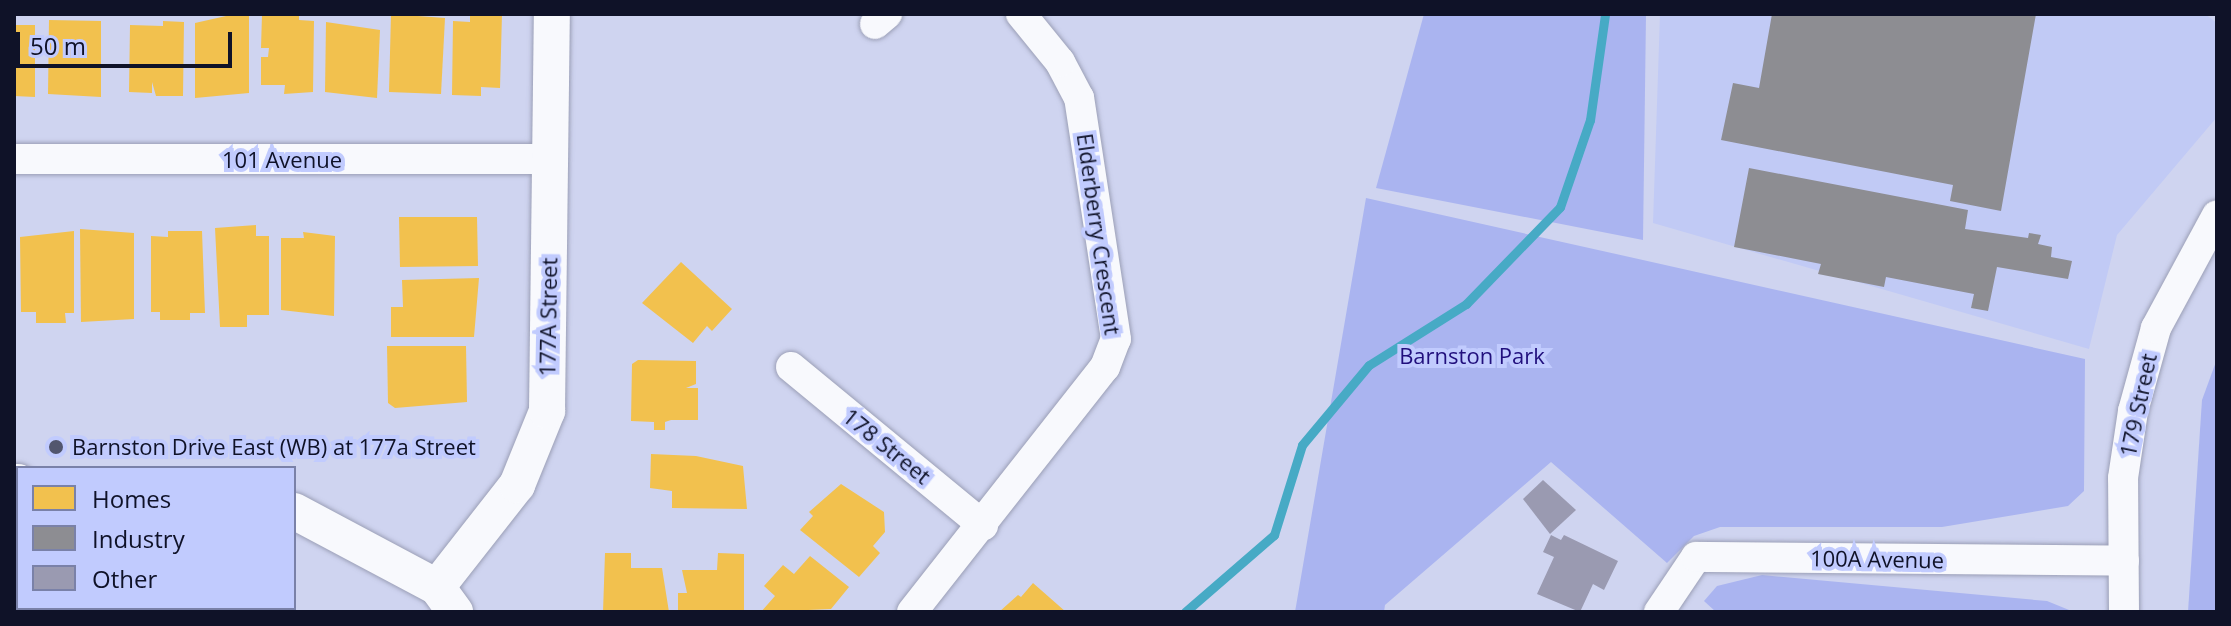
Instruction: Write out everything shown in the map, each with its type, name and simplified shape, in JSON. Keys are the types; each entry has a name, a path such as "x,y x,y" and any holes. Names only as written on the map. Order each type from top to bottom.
{"street":[{"name":"177A Street","path":"446,600 517,485 547,411 552,14"},
{"name":"Elderberry Crescent","path":"983,525 1105,367 1116,339 1079,98 1068,74 1021,14"},
{"name":"101 Avenue","path":"14,159 550,159"},
{"name":"179 Street","path":"2124,612 2123,478 2144,369 2156,328 2217,215"},
{"name":"178 Street","path":"791,367 983,525"},
{"path":"296,512 446,600"},
{"path":"912,612 983,525"},
{"name":"100A Avenue","path":"1659,612 1696,557 2124,561"}],"shaded area":[{"path":"1660,14 2205,14 2217,23 2217,117 2117,235 2089,349 1653,223"}],"green space":[{"path":"1424,14 1646,14 1643,240 1376,188"},
{"name":"Barnston Park","path":"1366,198 2085,359 2084,491 2068,506 1942,527 1720,527 1694,536 1667,563 1551,462 1385,605 1384,612 1295,612"},
{"path":"2217,359 2217,612 2188,612 2202,400"},
{"path":"1762,575 2047,601 2074,612 1716,612 1704,601 1717,586"}],"building: Homes":[{"path":"249,14 249,93 195,98 195,23"},
{"path":"262,14 299,14 299,20 314,21 313,92 284,94 285,85 261,85 261,57 268,57 269,48 261,48"},
{"path":"391,14 445,18 441,94 389,92"},
{"path":"470,14 502,14 500,88 481,87 481,96 452,95 453,21 470,22"},
{"path":"49,20 101,21 101,97 48,94"},
{"path":"163,21 184,22 183,96 156,96 152,82 152,93 129,92 130,25 163,26"},
{"path":"326,22 380,30 377,98 325,92"},
{"path":"14,25 35,25 35,97 14,96"},
{"path":"399,217 477,217 478,266 400,267"},
{"path":"256,225 256,236 269,236 269,315 247,315 247,327 220,327 215,228"},
{"path":"80,229 134,233 134,319 81,322"},
{"path":"74,231 74,313 65,313 66,323 36,323 36,312 21,312 20,237"},
{"path":"168,231 202,231 205,313 190,313 190,320 160,320 160,312 151,312 151,236 168,237"},
{"path":"303,232 335,236 334,316 281,310 281,238 304,238"},
{"path":"681,262 732,309 712,331 707,326 693,343 642,303"},
{"path":"479,278 474,337 391,337 391,307 403,307 402,280"},
{"path":"387,346 466,346 467,402 395,408 388,403"},
{"path":"638,360 696,361 696,384 686,388 698,388 698,420 671,420 665,422 665,430 654,430 654,422 631,421 632,364"},
{"path":"651,454 696,456 743,466 747,509 672,508 672,491 650,488"},
{"path":"841,484 884,512 885,532 873,546 880,553 859,577 800,530 813,516 809,512"},
{"path":"605,553 631,553 631,568 662,568 669,612 603,612"},
{"path":"718,553 744,554 744,612 678,612 678,593 687,593 682,570 717,570"},
{"path":"810,556 849,587 831,609 761,612 775,596 764,586 783,565 794,574"},
{"path":"14,562 16,610 82,610 82,612 14,612"},
{"path":"1033,583 1066,612 999,612 1018,595 1021,597"},
{"path":"154,610 268,611 154,612"}],"building: Industry":[{"path":"1772,14 2036,14 2001,211 1950,201 1953,185 1721,140 1733,83 1759,88"},
{"path":"1749,168 1968,210 1965,229 2028,238 2029,233 2041,235 2038,244 2052,247 2051,257 2072,261 2068,279 1997,267 1988,311 1971,308 1974,294 1886,277 1884,287 1818,274 1821,264 1734,247"}],"building: Other":[{"path":"1543,480 1576,510 1550,534 1523,499"},
{"path":"1551,535 1561,540 1564,535 1618,561 1604,590 1593,584 1580,612 1537,594 1554,557 1543,552"}],"waterway":[{"path":"1185,612 1274,535 1302,445 1369,365 1466,304 1560,207 1590,120 1605,14"}],"place":[{"name":"Barnston Drive East (WB) at 177a Street","path":"56,447"}]}
